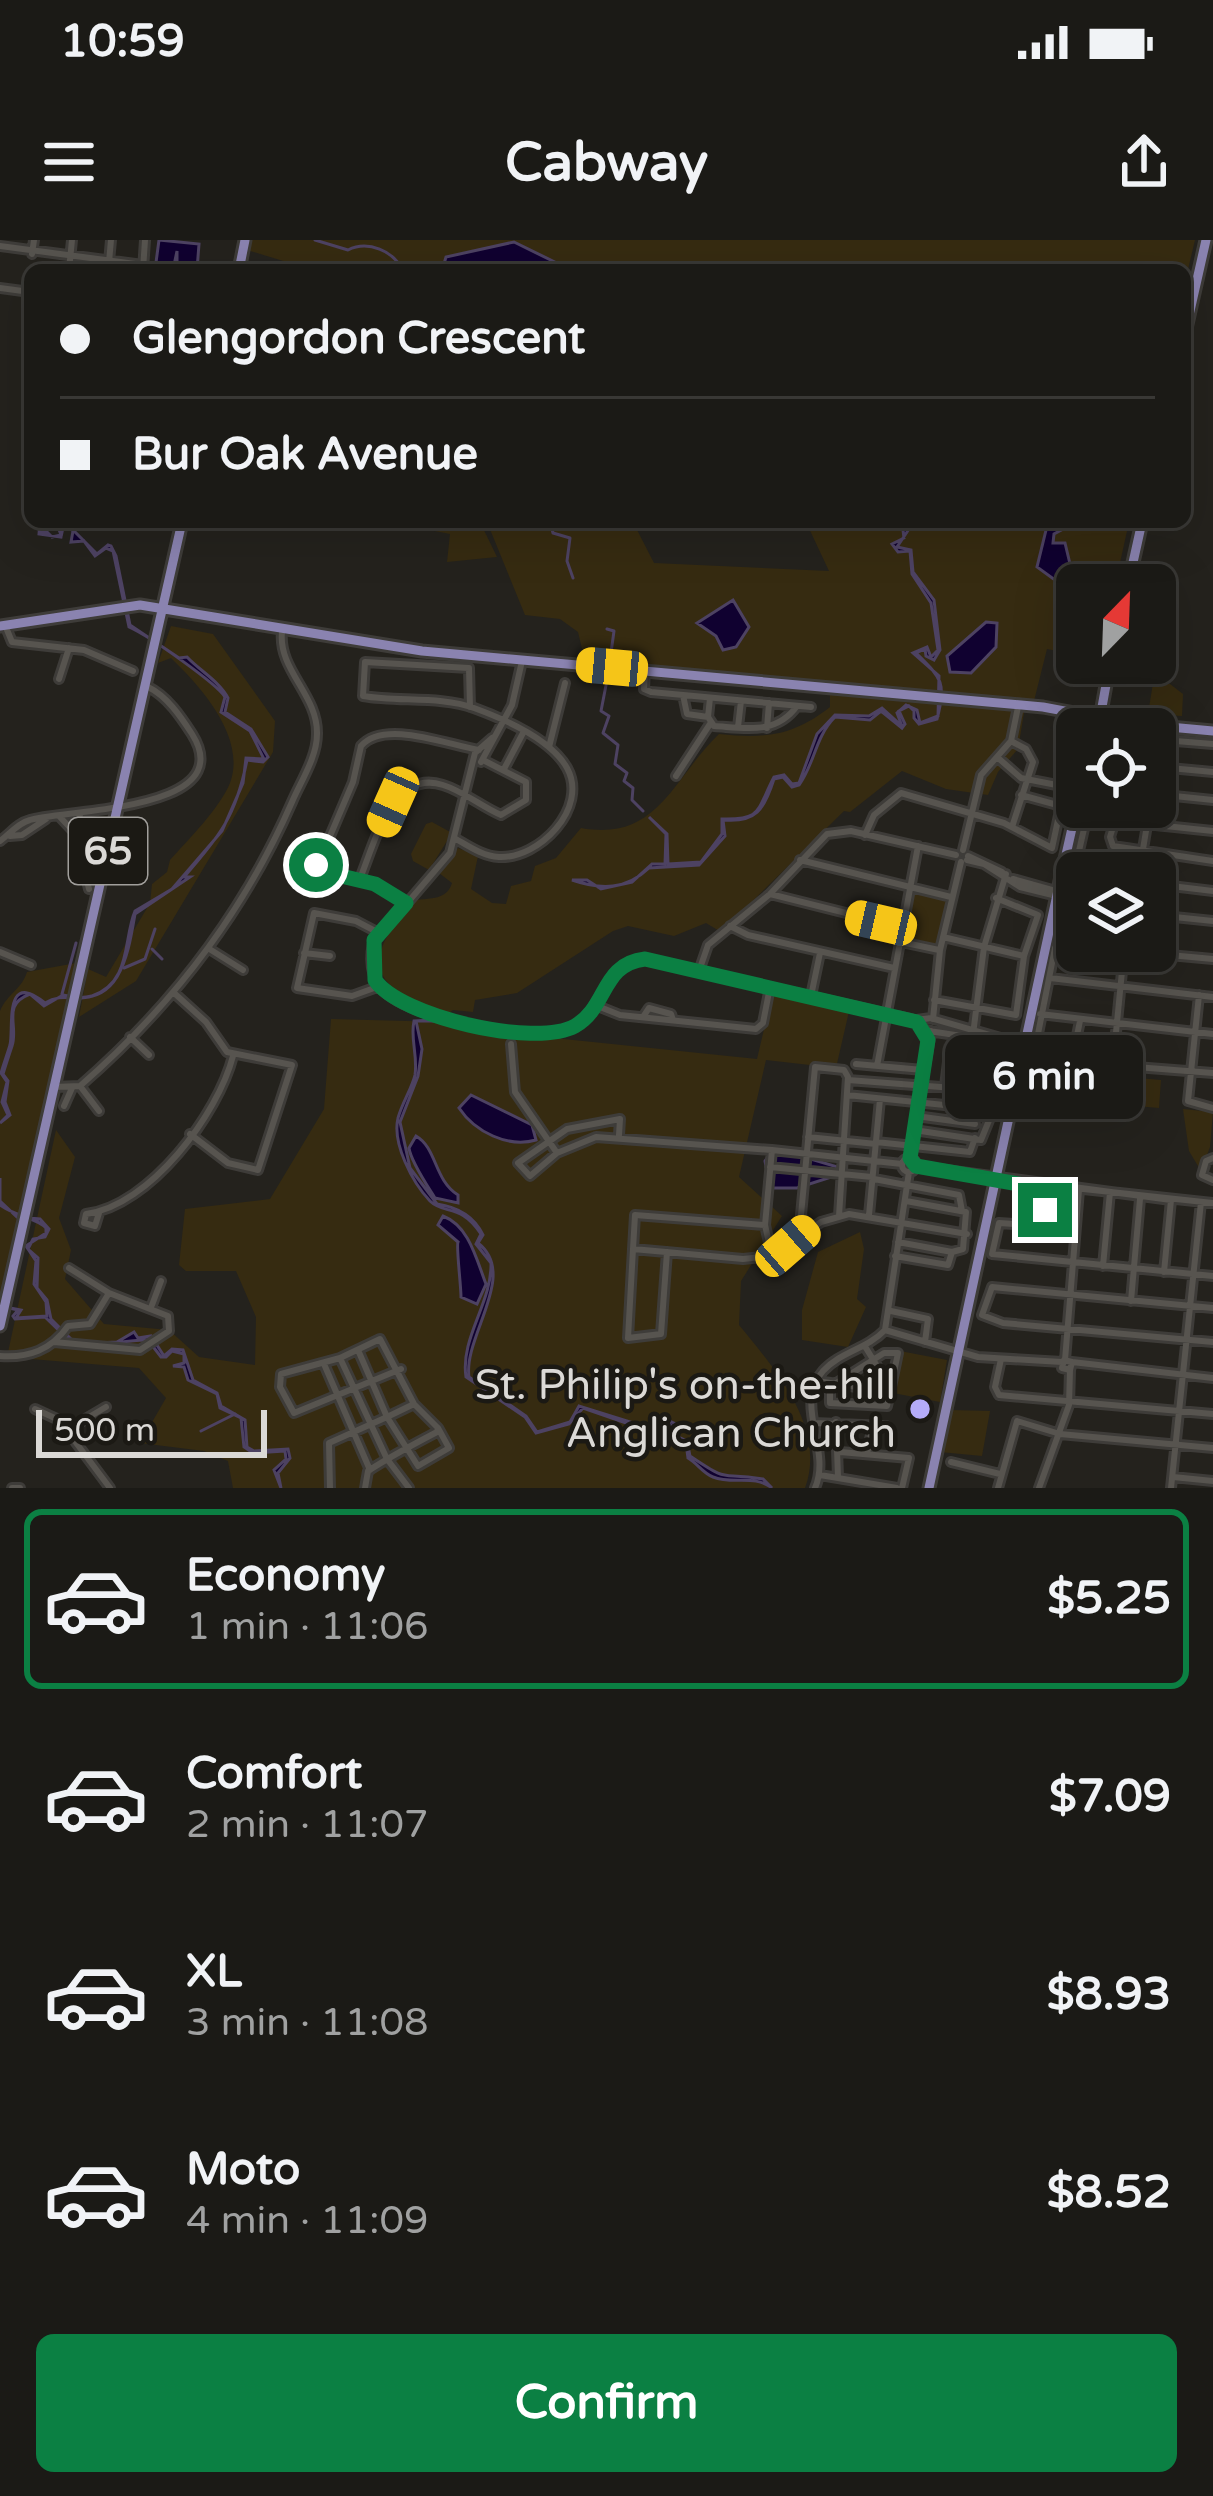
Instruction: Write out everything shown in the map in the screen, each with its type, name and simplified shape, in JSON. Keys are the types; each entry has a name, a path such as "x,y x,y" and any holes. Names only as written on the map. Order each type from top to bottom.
{"main road":[{"path":"1191,305 1205,240"},
{"name":"65","path":"0,1326 181,528"},
{"path":"1133,564 1141,528"},
{"path":"2,626 82,610 134,608 373,644 1056,714"},
{"name":"65","path":"140,709 162,612"},
{"path":"1176,728 1213,731"},
{"path":"926,1488 1056,894"}],"street":[{"path":"32,254 34,240"},
{"path":"70,264 72,240"},
{"path":"109,262 111,240"},
{"path":"0,246 123,264"},
{"path":"2,626 12,642 69,647 134,670"},
{"path":"64,1106 76,1086 130,1036 210,949 262,871 316,746 316,720 282,653 282,632"},
{"path":"58,679 69,647"},
{"path":"521,658 503,723 472,775 446,860 379,933 371,956 379,986 423,1010 470,1027 551,1033 578,1024 595,1005 612,973 630,961 699,971 1021,1045"},
{"path":"456,839 502,857 524,852 552,832 568,809 572,785 567,768 550,747 470,706 365,697 365,662 469,668 470,706"},
{"path":"645,670 647,692 811,707"},
{"path":"724,698 725,678"},
{"path":"550,747 565,683"},
{"path":"4,839 22,835 49,817 174,793 191,778 198,763 196,741 180,716 148,687"},
{"path":"683,695 683,712 738,728 767,728 797,706"},
{"path":"676,776 709,720 711,698"},
{"path":"738,728 741,700"},
{"path":"767,728 769,703"},
{"path":"815,1488 822,1447 810,1404 817,1381 833,1363 866,1348 885,1330 891,1311 894,1256 951,897 981,776 1011,741 1018,707"},
{"path":"501,767 524,733"},
{"path":"359,880 402,793 431,783 501,815 524,802 528,784 481,755 445,740 376,735 363,742 353,782 316,866 406,903"},
{"path":"1011,741 1031,755 1030,778 1012,827"},
{"path":"1176,741 1213,744"},
{"path":"997,757 1012,772 1056,784"},
{"path":"1176,769 1213,772"},
{"path":"865,835 874,815 901,793 1012,827 1052,848 1061,806 1021,795"},
{"path":"1176,794 1213,800"},
{"path":"80,813 76,834 89,889"},
{"path":"58,816 76,834"},
{"path":"1114,828 1110,842 1138,852"},
{"path":"1176,828 1213,832"},
{"path":"699,971 708,944 770,894 827,834 865,835 963,856 1056,894"},
{"path":"877,1066 918,846"},
{"path":"1176,857 1213,861"},
{"path":"800,860 951,897"},
{"path":"964,1107 984,947 1005,876"},
{"path":"1176,887 1213,891"},
{"path":"770,894 902,927"},
{"path":"933,1004 1015,1017 1024,956 1038,915 996,898"},
{"path":"379,933 356,921 316,913 299,992 356,996 379,986"},
{"path":"1176,918 1213,921"},
{"path":"730,926 894,968"},
{"path":"943,937 1024,956"},
{"path":"901,942 940,950"},
{"path":"210,949 244,970"},
{"path":"1056,949 1033,1059 1213,1072"},
{"path":"0,952 31,965"},
{"path":"811,996 820,952"},
{"path":"304,953 330,956"},
{"path":"1176,956 1213,959"},
{"path":"1114,1063 1123,972"},
{"path":"1048,978 1213,997"},
{"path":"595,1005 643,1017 649,1008 671,1013 673,1020 760,1028 770,987"},
{"path":"173,992 233,1056 287,1060 292,1065 262,1165 256,1171 228,1163 190,1135"},
{"path":"1199,995 1189,1102 1213,1108"},
{"path":"1040,1014 1213,1034"},
{"path":"1071,1064 1080,1021"},
{"path":"130,1036 149,1055"},
{"path":"511,1044 515,1092 556,1153"},
{"path":"945,1087 950,1054"},
{"path":"99,1213 152,1185 220,1096 233,1056"},
{"path":"856,1064 923,1070"},
{"path":"808,1230 801,1215 815,1067 844,1070 848,1079 839,1216"},
{"path":"808,1136 970,1152 982,1084 945,1087 848,1079"},
{"path":"54,1087 76,1086 99,1111"},
{"path":"847,1095 964,1107 991,1119 985,1138 914,1130"},
{"path":"869,1215 880,1098"},
{"path":"916,1116 974,1124"},
{"path":"619,1135 620,1119 578,1124 518,1163 530,1176 556,1153 584,1139 619,1135 909,1165 1047,1189 1079,1190"},
{"path":"578,1124 584,1139"},
{"path":"772,1150 765,1225 772,1256"},
{"path":"1213,1158 1206,1161 1202,1175 1213,1180"},
{"path":"770,1167 872,1178 959,1195 962,1211"},
{"path":"992,1179 1171,1200"},
{"path":"1047,1189 1042,1226 999,1223 991,1252 997,1257 1213,1276"},
{"path":"1039,1488 1070,1402 1067,1329 1079,1190"},
{"path":"1110,1193 1213,1203"},
{"path":"1103,1266 1110,1193"},
{"path":"1131,1301 1140,1199"},
{"path":"1164,1272 1171,1200"},
{"path":"898,1242 961,1252 967,1234 970,1217 962,1211 906,1201"},
{"path":"1171,1488 1202,1202"},
{"path":"668,1252 661,1334 628,1338 635,1215 765,1225"},
{"path":"633,1249 772,1256 808,1230 839,1216 869,1215 967,1234"},
{"path":"894,1256 945,1265 952,1252"},
{"path":"54,1342 144,1349 169,1331 168,1316 152,1305 109,1293 70,1268"},
{"path":"152,1305 161,1281"},
{"path":"1213,1309 990,1287 982,1310 992,1321 1213,1342"},
{"path":"0,1356 27,1356 54,1342 68,1326 94,1320 109,1293"},
{"path":"891,1311 928,1319 928,1343"},
{"path":"885,1330 1001,1359 1213,1378"},
{"path":"358,1350 373,1383 387,1417 403,1449 418,1466 449,1448 438,1428 414,1404 400,1370 380,1340 323,1364 284,1372 280,1387 296,1414 355,1391 373,1383 400,1370"},
{"path":"866,1348 878,1366 874,1391"},
{"path":"888,1351 898,1353 884,1408 830,1402 830,1387 888,1351"},
{"path":"340,1358 387,1459 409,1488"},
{"path":"1001,1359 998,1395 1213,1414"},
{"path":"323,1364 370,1470 365,1488"},
{"path":"856,1389 858,1368"},
{"path":"817,1381 830,1387 890,1392"},
{"path":"330,1488 329,1442 414,1404"},
{"path":"67,1430 106,1406"},
{"path":"34,1409 56,1417 67,1430 107,1485 95,1488"},
{"path":"836,1421 838,1477"},
{"path":"998,1488 1014,1422 1060,1434 1213,1448"},
{"path":"814,1423 886,1426"},
{"path":"867,1454 873,1425"},
{"path":"370,1470 438,1428"},
{"path":"820,1475 895,1488 909,1458 840,1451"},
{"path":"951,1462 1000,1474"},
{"path":"1173,1477 1213,1481"}],"shaded area":[{"path":"159,240 199,244 197,264 177,264 177,251 174,264 156,264"},
{"path":"249,240 1195,240 1189,264 293,264 247,250"},
{"path":"514,242 559,264 444,264 446,257"},
{"path":"420,528 483,528 497,557 447,562 450,534"},
{"path":"489,528 636,528 654,563 829,571 809,528 1128,528 1120,564 1056,564 1056,651 1047,649 1034,701 838,684 1025,707 1018,749 998,772 988,795 946,789 902,771 850,812 844,811 721,932 706,923 674,936 628,926 517,993 475,1000 473,1012 453,1010 446,1015 401,994 381,970 380,956 385,940 415,900 438,897 450,889 452,883 439,873 458,848 478,856 471,889 492,903 506,904 511,886 531,881 535,866 556,858 581,828 607,830 646,816 719,734 778,733 830,707 830,683 585,661 578,632 560,619 525,615"},
{"path":"1047,528 1065,528 1054,534 1053,543 1065,543 1070,564 1056,564 1056,581 1037,567"},
{"path":"903,539 897,547 911,550 913,572 934,600 940,650 934,660 926,656 925,649 916,653 932,670 913,653 927,647 931,657 938,650 931,603 912,574 910,551 898,552 892,544"},
{"path":"84,541 97,554 108,545 111,546 116,556 130,625 179,658 187,657 224,692 228,698 225,712 251,729 268,757 263,762 247,760 244,772 246,758 264,759 250,731 221,712 225,697 210,682 129,627 113,551 106,548 95,556"},
{"path":"733,600 749,627 736,647 723,650 716,636 697,623"},
{"path":"986,622 997,623 996,647 971,673 950,672 947,656"},
{"path":"171,626 213,634 275,721 273,752 136,981 79,1017 88,969 106,977 150,903 152,884 167,872 170,860 225,793 234,766 218,714 171,658 158,663"},
{"path":"1153,684 1170,684 1183,694 1182,716 1176,716 1176,708 1149,708"},
{"path":"882,708 902,726 899,711 905,724 902,728 881,711 870,720 835,717 799,785 792,787 783,777 774,779 766,799 757,812 751,817 743,819 723,820 725,836 699,865 649,868 638,877 652,864 665,864 666,834 649,817 667,834 668,864 701,862 722,834 722,819 756,812 774,777 784,775 792,784 799,783 817,734 835,715 869,716"},
{"path":"432,822 452,833 429,870 413,861 411,854 426,824"},
{"path":"216,839 184,877 190,877 135,914 129,946 124,962 118,976 115,979 135,911 172,889"},
{"path":"910,891 948,899 937,946 905,939"},
{"path":"76,963 0,1306 0,1011 27,972"},
{"path":"773,991 850,1007 836,1068 766,1060 739,1177 782,1216 741,1281 739,1325 782,1380 803,1422 810,1466 805,1488 233,1488 228,1461 204,1451 140,1443 166,1398 139,1368 7,1357 56,1130 75,1157 59,1218 71,1250 65,1279 104,1324 169,1330 199,1357 255,1365 256,1317 236,1271 186,1271 179,1265 185,1209 270,1199 324,1109 331,1019 445,1022 456,1028 757,1059"},
{"path":"22,993 30,994 13,1010 14,1038 3,1074 8,1081 5,1102 10,1115 0,1123 8,1115 2,1102 7,1082 1,1073 10,1045 13,1005"},
{"path":"442,1011 434,1021 416,1021 422,1049 418,1076 400,1122 410,1168 437,1204 458,1210 475,1223 483,1235 478,1243 491,1263 476,1244 481,1234 474,1224 435,1205 423,1193 410,1173 398,1139 398,1118 415,1075 414,1021 434,1020"},
{"path":"1115,1076 1161,1080 1159,1108 1113,1104"},
{"path":"471,1095 532,1125 536,1140 514,1142 483,1131 459,1108"},
{"path":"1183,1109 1213,1112 1210,1147 1201,1171 1189,1151"},
{"path":"416,1136 458,1195 458,1203 435,1198 428,1187 409,1148"},
{"path":"774,1148 841,1168 841,1174 797,1188 770,1188 765,1161"},
{"path":"443,1216 459,1227 475,1254 486,1284 477,1304 461,1297 458,1242 438,1225"},
{"path":"860,1232 864,1249 857,1299 866,1307 848,1347 802,1340 802,1310 818,1252"},
{"path":"28,1249 38,1258 37,1288 47,1300 51,1319 76,1344 117,1342 134,1332 138,1338 151,1336 164,1356 172,1349 183,1350 193,1380 217,1393 221,1406 245,1420 247,1447 254,1451 288,1449 290,1458 278,1473 281,1488 274,1470 286,1459 285,1451 253,1453 244,1447 241,1418 220,1408 217,1394 188,1380 184,1367 173,1366 184,1363 184,1354 172,1351 166,1357 161,1357 148,1340 93,1345 73,1344 45,1317 15,1319 18,1310 0,1306 21,1310 16,1318 47,1316 46,1302 34,1284 36,1261"},
{"path":"491,1263 492,1289 469,1361 469,1377 526,1416 537,1432 570,1422 579,1406 646,1427 663,1418 676,1424 674,1435 687,1441 690,1456 713,1471 763,1479 772,1488 709,1475 688,1458 686,1443 672,1435 674,1427 664,1421 643,1429 583,1408 569,1424 536,1433 525,1417 466,1377 468,1348 487,1292"},
{"path":"900,1351 947,1360 940,1402 893,1393"},
{"path":"949,1410 990,1411 982,1456 940,1452"}],"waterway":[{"path":"315,240 348,250 380,249 398,264"},
{"path":"552,528 553,533 570,538 567,561 573,578"},
{"path":"607,629 614,631 610,660"},
{"path":"608,675 601,711 609,716 603,733 618,745 615,764 627,773 624,781 633,788 632,800 643,811"},
{"path":"124,968 145,959 155,929"},
{"path":"62,994 76,943"},
{"path":"152,949 162,959"},
{"path":"201,1431 235,1414"}],"place":[{"name":"St. Philip's on-the-hill Anglican Church","path":"920,1409"}],"route":[{"path":"316,865 320,871 380,886 406,903 374,940 375,980 395,999 470,1027 547,1033 568,1029 590,1013 612,973 626,962 645,959 917,1022 928,1040 910,1158 916,1166 1047,1189 1045,1210"}]}
